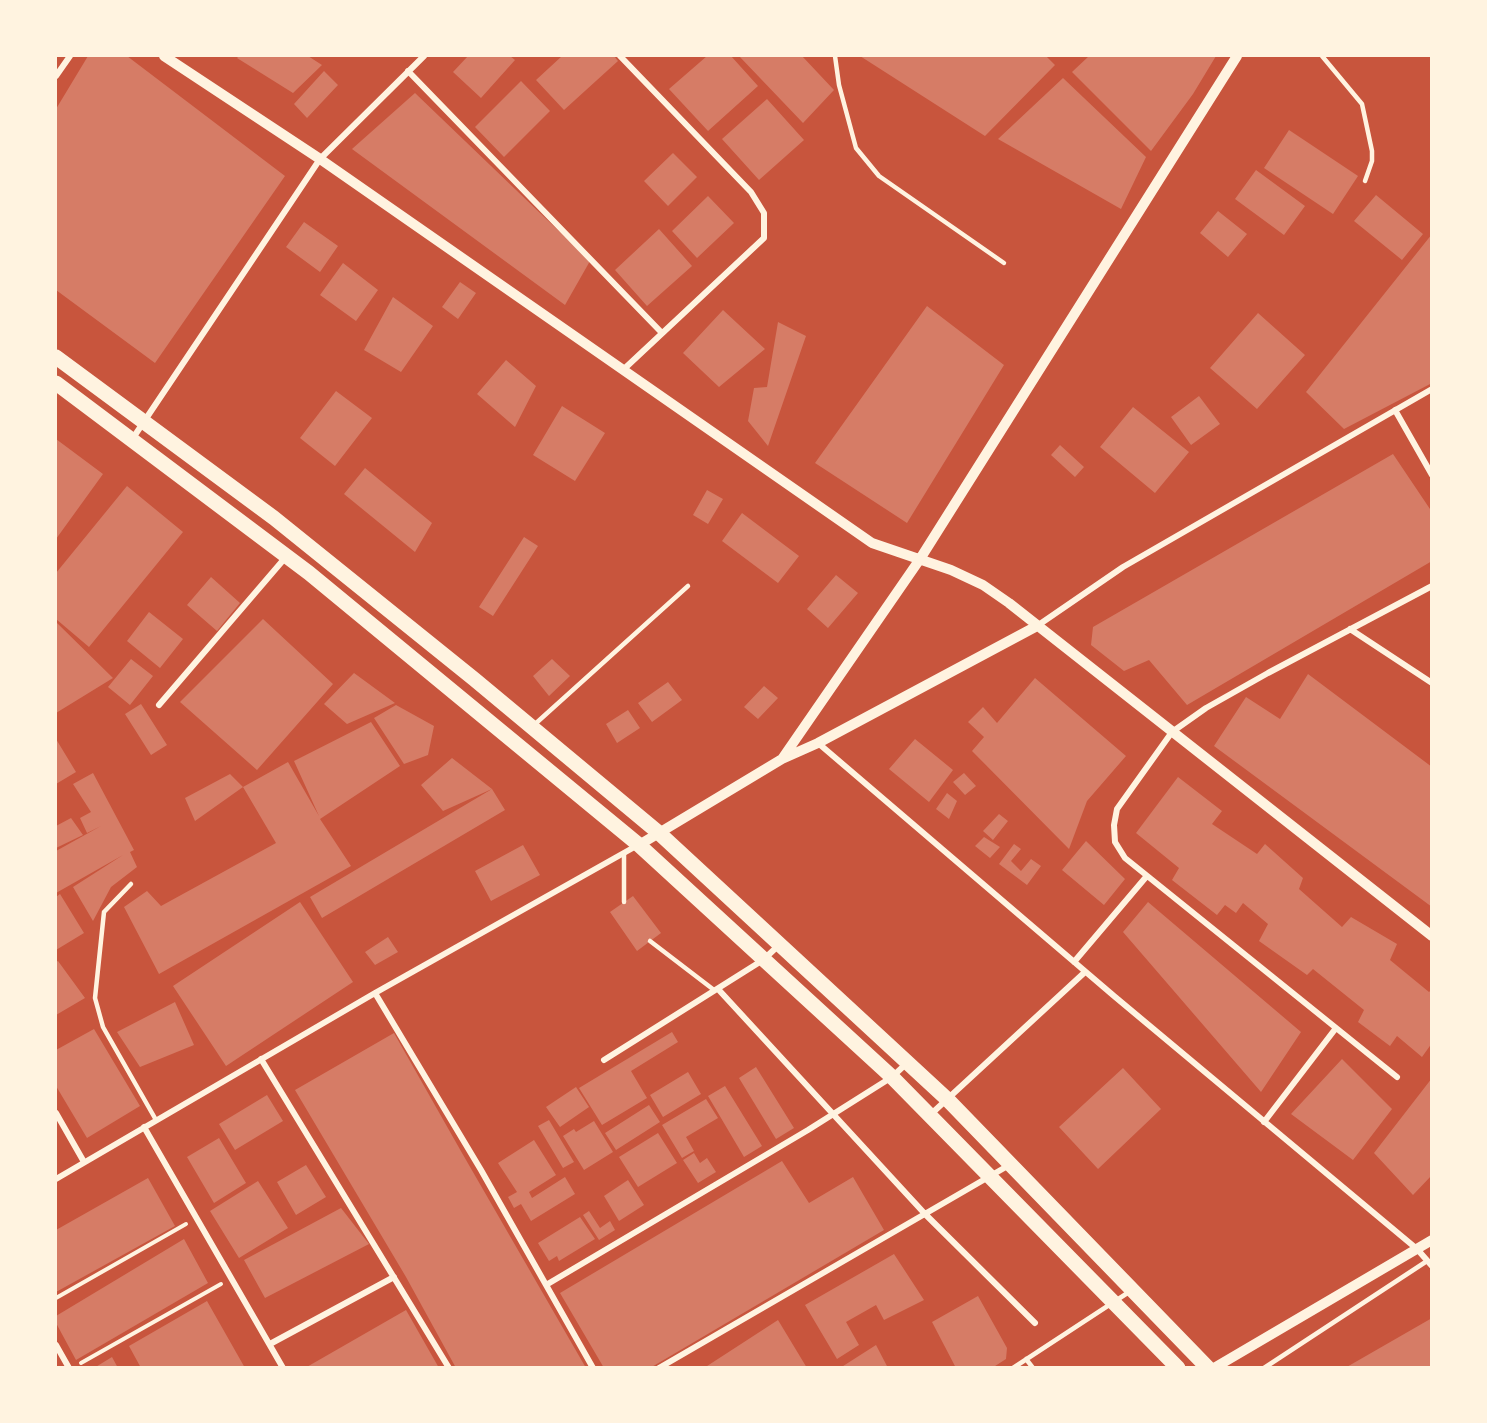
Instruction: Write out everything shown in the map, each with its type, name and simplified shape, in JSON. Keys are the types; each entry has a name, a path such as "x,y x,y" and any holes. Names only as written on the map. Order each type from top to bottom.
{"highway":[{"path":"56,357 144,419 274,518 659,833 948,1100 1208,1368"},
{"path":"56,383 287,556 639,845 892,1077 992,1176 1178,1368"}],"street":[{"path":"56,76 70,56"},
{"path":"164,56 320,159 872,543 920,559 983,585 1431,936"},
{"path":"132,438 320,159 424,56"},
{"path":"620,56 751,192 764,213 764,238 624,369"},
{"path":"782,759 920,559 1237,56"},
{"path":"408,71 662,333"},
{"path":"56,1179 375,993 639,845 782,759 818,743 1037,626 1123,567 1431,389"},
{"path":"1395,410 1431,475"},
{"path":"159,705 287,556"},
{"path":"1397,1077 1125,858 1115,842 1115,817 1117,809 1143,770 1172,732 1206,708 1431,586"},
{"path":"1350,629 1431,683"},
{"path":"818,743 1085,972 1417,1249 1429,1264"},
{"path":"1074,962 1146,877"},
{"path":"604,1060 763,960 779,945"},
{"path":"930,1115 1085,972"},
{"path":"716,990 834,1113 926,1214 1035,1323"},
{"path":"375,993 481,1170 593,1368"},
{"path":"1264,1122 1336,1028"},
{"path":"261,1059 449,1368"},
{"path":"546,1285 834,1113 892,1077 908,1063"},
{"path":"56,1113 84,1162"},
{"path":"144,1127 283,1368"},
{"path":"659,1368 1011,1164"},
{"path":"1214,1368 1431,1240"},
{"path":"270,1344 394,1277"},
{"path":"56,1345 71,1368"}],"lane":[{"path":"835,56 839,85 856,148 879,176 1004,263"},
{"path":"1322,56 1362,104 1372,151 1372,161 1365,181"},
{"path":"532,727 655,613 688,586"},
{"path":"624,853 624,902"},
{"path":"131,884 104,912 94,998 103,1028 156,1120"},
{"path":"650,941 716,990"},
{"path":"1264,1368 1429,1264"},
{"path":"1013,1368 1131,1291"},
{"path":"1026,1359 1033,1368"}],"path":[{"path":"56,1298 197,1217"},
{"path":"71,1368 232,1278"}],"building":[{"path":"88,56 127,56 285,176 155,363 56,290 56,109"},
{"path":"239,56 308,56 322,65 293,93 237,58"},
{"path":"468,56 510,56 515,60 481,98 453,72"},
{"path":"562,56 614,56 618,61 564,110 536,80"},
{"path":"707,56 731,56 758,86 708,131 669,89"},
{"path":"739,56 802,56 834,90 803,123"},
{"path":"860,56 1046,56 1055,65 985,136"},
{"path":"1089,56 1216,56 1193,94 1151,151 1072,72"},
{"path":"324,71 338,85 307,118 294,104"},
{"path":"1063,78 1146,157 1121,209 998,139"},
{"path":"521,81 550,111 504,157 475,127"},
{"path":"415,93 590,261 565,305 352,149"},
{"path":"767,99 804,140 759,180 722,139"},
{"path":"1289,130 1358,176 1333,214 1264,168"},
{"path":"673,153 697,177 668,206 644,181"},
{"path":"1256,170 1305,206 1284,235 1235,199"},
{"path":"1376,195 1423,234 1402,260 1354,221"},
{"path":"708,196 734,223 697,258 672,231"},
{"path":"1218,211 1247,234 1228,257 1200,233"},
{"path":"304,222 338,246 320,272 286,247"},
{"path":"659,229 692,266 647,306 615,270"},
{"path":"1432,234 1432,383 1344,429 1306,392"},
{"path":"343,263 378,290 356,321 320,295"},
{"path":"460,282 476,293 458,319 442,307"},
{"path":"393,297 433,326 401,372 364,350"},
{"path":"927,306 1004,365 907,523 815,463"},
{"path":"723,310 765,349 719,387 683,353"},
{"path":"1258,313 1305,355 1257,409 1210,368"},
{"path":"778,322 806,336 768,446 748,421 754,388 767,387"},
{"path":"506,360 536,386 515,427 477,394"},
{"path":"336,391 372,418 335,466 300,438"},
{"path":"1199,396 1220,424 1191,445 1171,417"},
{"path":"562,406 605,433 575,481 533,455"},
{"path":"1133,407 1189,452 1155,493 1100,447"},
{"path":"56,439 103,474 56,539"},
{"path":"1060,445 1084,467 1075,477 1051,455"},
{"path":"1393,454 1432,512 1432,561 1187,705 1149,660 1124,671 1091,645 1093,627"},
{"path":"365,468 432,523 415,552 344,494"},
{"path":"127,486 183,532 89,647 56,619 56,573"},
{"path":"707,490 723,499 708,524 693,515"},
{"path":"742,513 799,556 778,583 722,541"},
{"path":"524,537 538,546 493,616 479,607"},
{"path":"836,575 858,593 828,628 807,609"},
{"path":"211,577 240,603 217,631 187,605"},
{"path":"149,612 183,639 160,668 127,641"},
{"path":"263,619 333,684 257,770 180,702"},
{"path":"56,622 113,678 56,713"},
{"path":"131,659 153,676 130,705 108,687"},
{"path":"552,659 570,676 549,696 533,676"},
{"path":"354,673 395,703 347,724 324,704"},
{"path":"1308,674 1432,767 1432,907 1214,746 1246,697 1280,719"},
{"path":"1035,678 1126,756 1087,801 1069,849 972,751 984,737 968,722 983,707 997,723"},
{"path":"668,682 682,700 652,722 638,703"},
{"path":"764,686 778,698 758,719 744,707"},
{"path":"141,704 167,745 151,755 125,714"},
{"path":"396,705 434,726 428,755 404,764 374,718"},
{"path":"628,710 640,728 617,743 606,724"},
{"path":"371,722 400,766 320,819 351,866 159,974 124,907 147,891 161,906 276,843 243,787 288,762 319,816 294,761"},
{"path":"56,739 76,772 56,784"},
{"path":"915,739 953,770 929,802 889,769"},
{"path":"452,758 492,789 443,811 421,785"},
{"path":"93,773 134,850 130,852 137,867 111,887 93,921 73,887 123,855 56,893 56,851 101,826 87,833 80,818 91,812 73,784"},
{"path":"964,773 976,786 965,795 953,782"},
{"path":"230,774 243,787 195,821 185,798"},
{"path":"1178,777 1222,811 1212,824 1257,854 1265,844 1303,878 1299,889 1342,927 1351,917 1397,944 1390,960 1429,992 1432,989 1432,1043 1422,1057 1397,1036 1390,1046 1358,1022 1364,1010 1313,969 1307,975 1259,941 1268,924 1243,903 1236,913 1225,905 1217,915 1172,880 1179,868 1136,833"},
{"path":"492,789 505,810 322,918 310,897"},
{"path":"947,793 957,801 949,819 936,809"},
{"path":"999,814 1008,821 993,840 983,831"},
{"path":"71,818 83,835 56,848 56,826"},
{"path":"984,837 1000,847 990,858 975,846"},
{"path":"1086,841 1125,879 1104,905 1062,870"},
{"path":"1014,844 1021,849 1011,861 1021,871 1031,859 1041,866 1027,885 999,864"},
{"path":"523,845 540,875 491,901 475,871"},
{"path":"60,894 84,933 56,950 56,897"},
{"path":"633,896 661,933 637,951 610,912"},
{"path":"300,902 353,982 226,1066 173,986"},
{"path":"1148,902 1301,1032 1261,1092 1123,932"},
{"path":"388,937 398,952 375,965 365,952"},
{"path":"58,961 85,998 56,1015 56,962"},
{"path":"175,1002 194,1045 140,1067 117,1032"},
{"path":"94,1029 140,1106 87,1138 56,1086 56,1050"},
{"path":"672,1032 678,1042 631,1071 647,1098 602,1125 579,1088"},
{"path":"394,1033 586,1368 456,1368 406,1277 295,1090"},
{"path":"1342,1059 1392,1109 1353,1160 1291,1114"},
{"path":"756,1067 794,1128 776,1139 739,1078"},
{"path":"1123,1068 1161,1109 1098,1169 1059,1127"},
{"path":"688,1072 701,1094 663,1117 650,1095"},
{"path":"1432,1078 1432,1175 1413,1195 1374,1153"},
{"path":"725,1086 762,1146 744,1157 708,1096"},
{"path":"576,1087 589,1107 560,1127 546,1107"},
{"path":"267,1095 283,1121 235,1150 219,1124"},
{"path":"706,1099 718,1118 686,1137 694,1151 682,1158 662,1125"},
{"path":"649,1105 660,1122 616,1150 605,1133"},
{"path":"549,1120 574,1162 563,1168 538,1126"},
{"path":"594,1121 613,1152 584,1170 563,1136 574,1129 576,1132"},
{"path":"658,1133 677,1163 638,1187 619,1157"},
{"path":"219,1138 246,1183 214,1203 187,1157"},
{"path":"534,1140 556,1175 529,1192 532,1198 565,1177 575,1194 531,1221 521,1204 514,1208 508,1197 517,1192 498,1163"},
{"path":"694,1153 700,1163 707,1158 716,1172 698,1183 683,1160"},
{"path":"782,1161 809,1203 853,1177 884,1230 650,1368 604,1368 560,1293"},
{"path":"306,1165 326,1197 296,1215 277,1182"},
{"path":"148,1178 175,1226 56,1292 56,1230"},
{"path":"628,1180 644,1205 619,1221 604,1196"},
{"path":"258,1181 288,1228 239,1258 210,1211"},
{"path":"341,1208 369,1244 265,1298 244,1260"},
{"path":"589,1211 600,1228 610,1221 615,1230 599,1240 583,1215"},
{"path":"580,1217 595,1239 559,1261 557,1256 549,1261 538,1243"},
{"path":"184,1239 208,1283 76,1360 56,1323 56,1316"},
{"path":"894,1254 924,1300 884,1320 876,1305 846,1322 859,1345 837,1359 805,1305"},
{"path":"978,1296 1007,1348 1006,1359 992,1368 956,1368 932,1322"},
{"path":"207,1301 245,1368 141,1368 129,1346"},
{"path":"406,1310 439,1368 305,1368"},
{"path":"1432,1318 1432,1368 1345,1368"},
{"path":"778,1320 807,1368 704,1368"},
{"path":"876,1345 888,1368 840,1368"},
{"path":"112,1357 118,1368 94,1368"}]}
